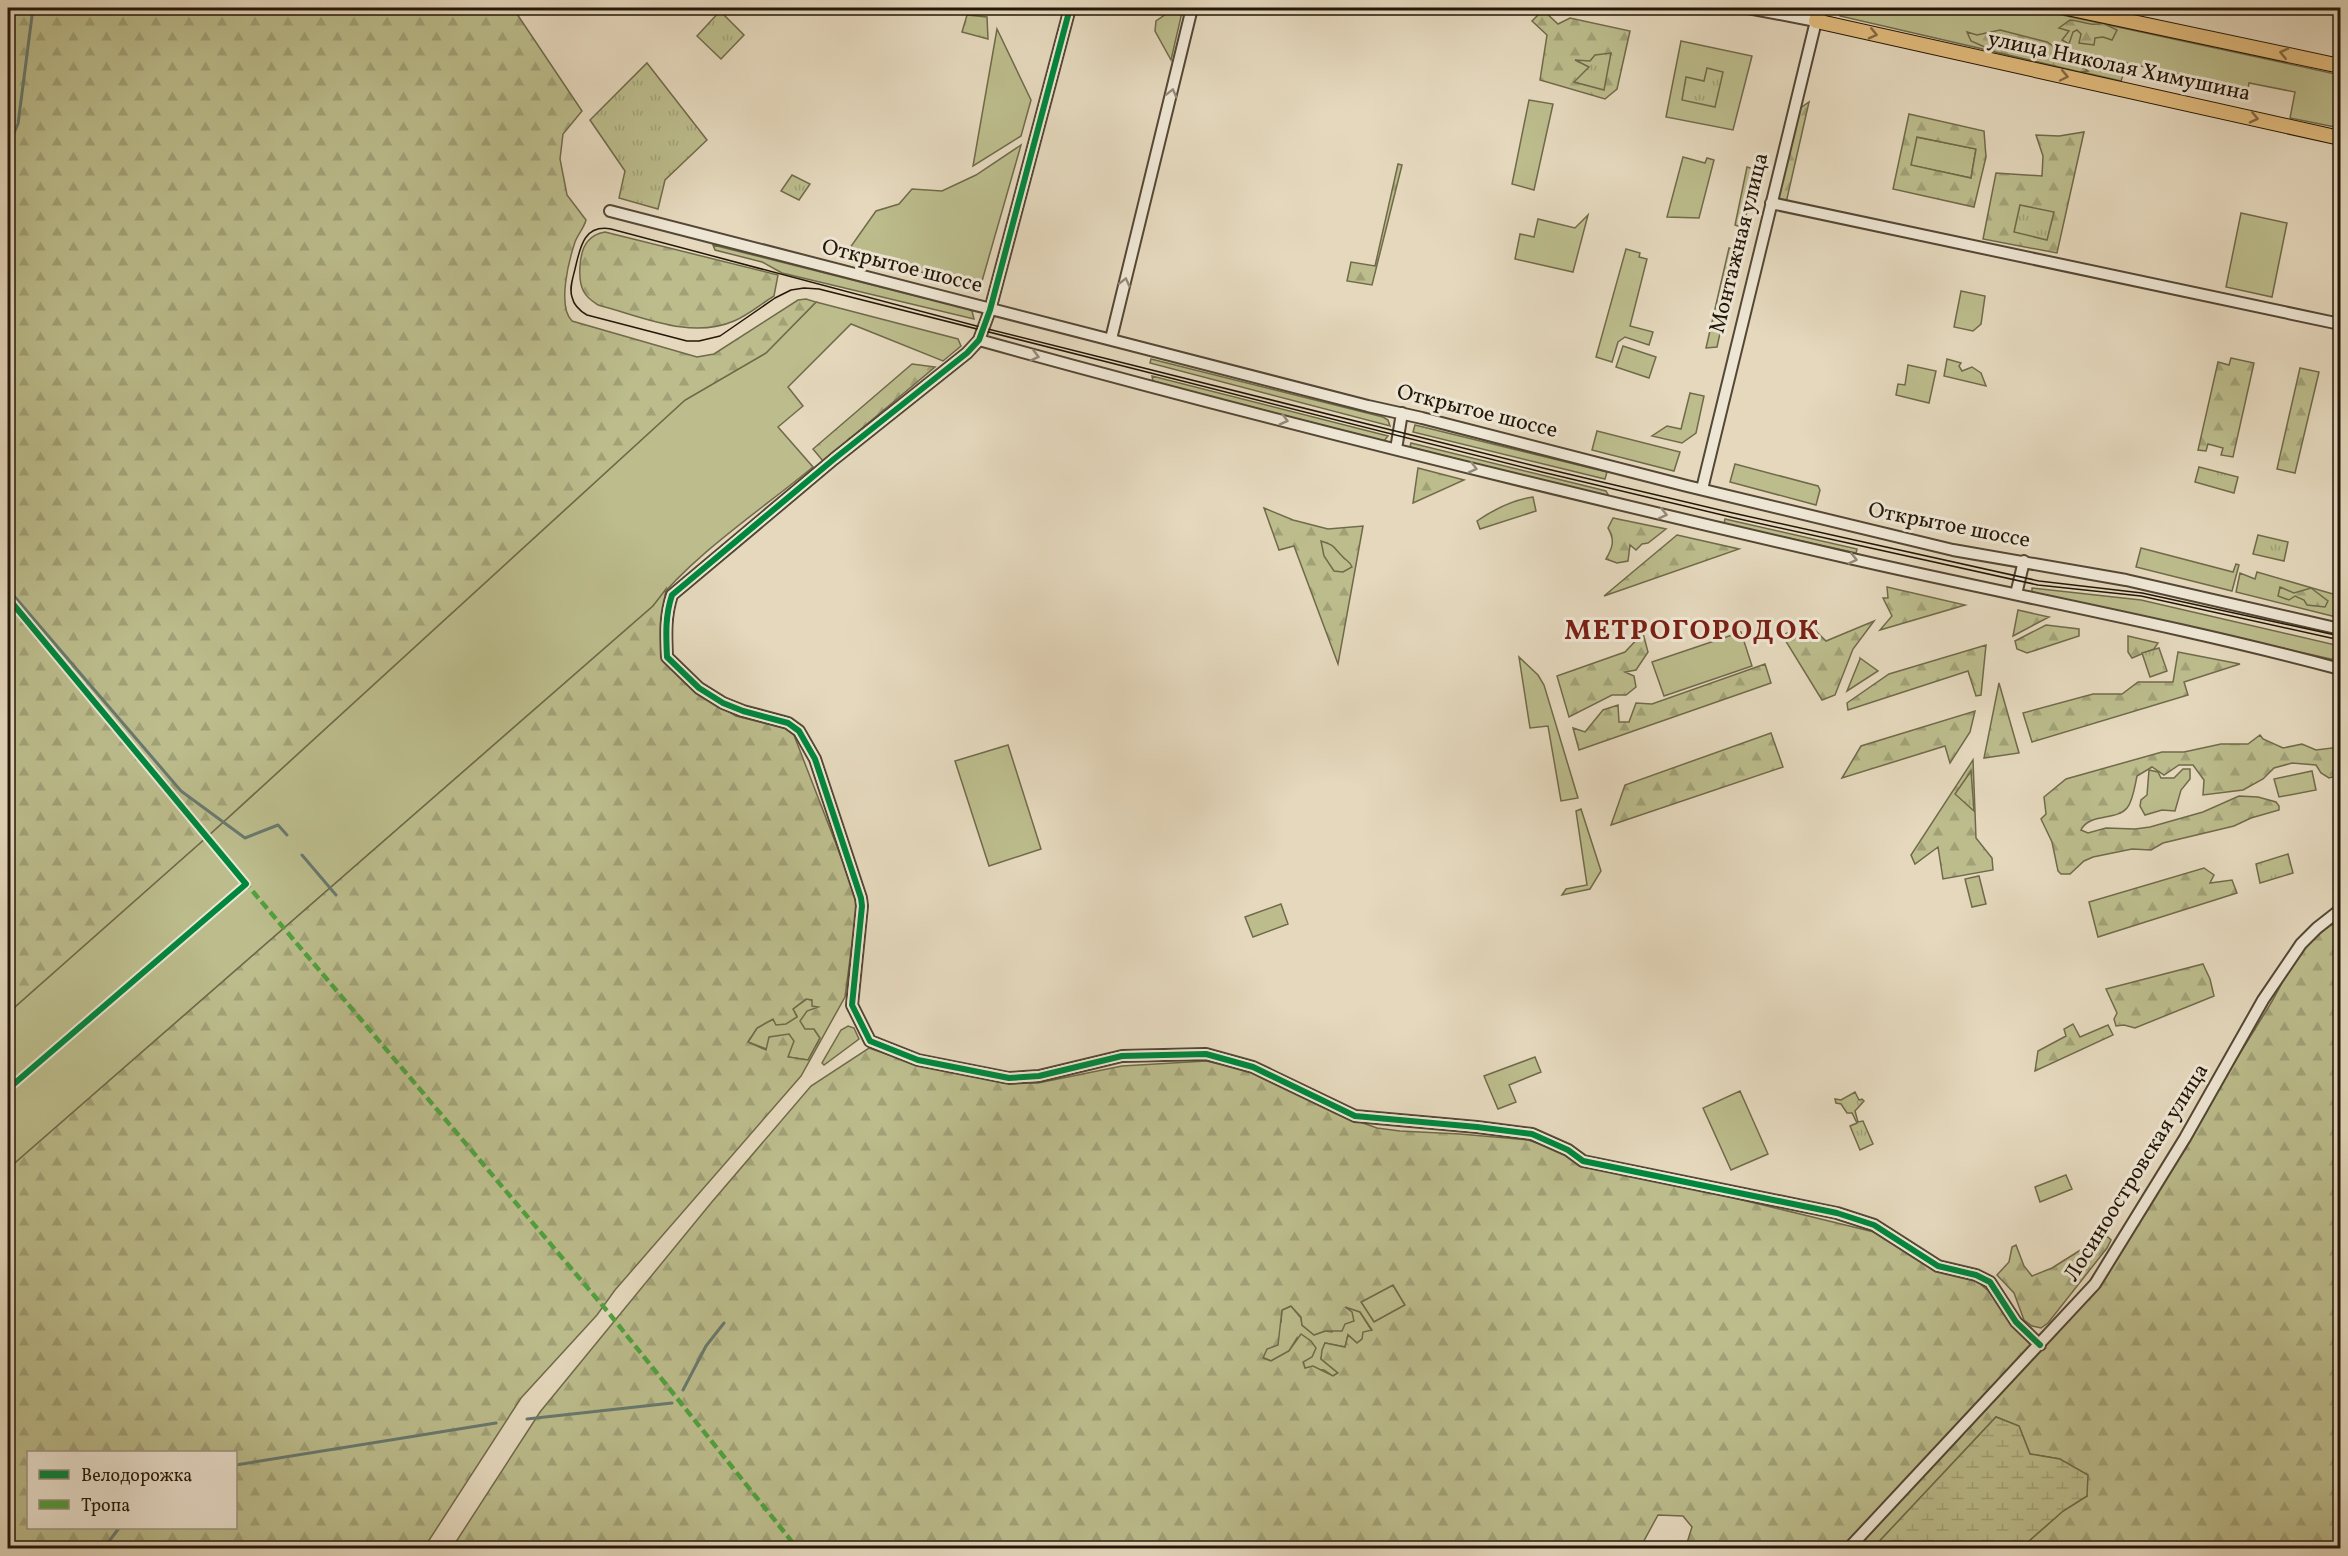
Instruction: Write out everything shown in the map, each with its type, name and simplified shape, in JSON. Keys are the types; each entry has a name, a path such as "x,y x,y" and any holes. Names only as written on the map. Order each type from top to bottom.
{"main road":[{"name":"Монтажная улица","path":"1816,21 1820,8"},
{"path":"2067,8 2340,66"},
{"name":"улица Николая Химушина","path":"1816,21 2340,138"}],"street":[{"path":"1070,8 990,310 979,340 967,353 834,459 672,595 665,625 667,657 699,688 723,703 794,727 815,759 861,898 852,1005 870,1041 918,1060 1009,1078 1039,1076 1122,1056 1206,1054 1253,1067 1355,1116 1532,1134 1568,1150 1583,1161 1837,1213 1874,1225 1938,1266 1976,1275 1990,1282 2016,1322 2040,1345"},
{"path":"1111,339 1192,8"},
{"name":"улица Николая Химушина","path":"1748,8 1816,21"},
{"name":"Монтажная улица","path":"1702,489 1816,21"},
{"path":"1771,203 2340,324"},
{"name":"Открытое шоссе","path":"610,212 990,310 1953,550 2126,580 2340,629"},
{"path":"979,340 1113,377 1396,449 1720,528 2340,669"},
{"path":"1396,449 1402,413"},
{"path":"2016,594 2024,561"},
{"name":"Лосиноостровская улица","path":"1849,1548 2095,1284 2185,1138 2263,1000 2301,944 2340,910"}],"green space":[{"path":"8,8 513,8 582,111 563,134 560,159 567,195 586,220 575,242 566,283 565,305 572,321 697,357 714,354 798,300 806,299 816,302 766,353 685,400 208,836 8,1013"},
{"path":"1175,8 1183,8 1171,60 1155,31 1156,21"},
{"path":"1842,8 2030,8 2340,75 2340,128 2290,118 2295,92 2249,83 2248,89 2127,63 2121,81 1840,16"},
{"path":"1543,10 1558,24 1570,18 1630,31 1617,89 1605,99 1540,80 1547,35 1532,21"},
{"path":"720,11 744,35 721,59 697,36"},
{"path":"967,15 987,17 988,39 962,32"},
{"path":"2070,20 2091,24 2103,23 2117,30 2112,40 2103,37 2095,38 2094,45 2079,43 2081,34 2077,30 2073,32 2069,44 2062,40 2069,31 2059,28"},
{"path":"997,29 1031,100 1021,136 973,166"},
{"path":"2000,30 2047,42 2088,71 2080,72 1996,52 1971,41 1967,32 1977,35"},
{"path":"1681,41 1752,56 1733,130 1666,117"},
{"path":"1611,53 1604,90 1574,82 1589,67 1575,60 1590,61 1595,55"},
{"path":"647,63 707,140 665,180 658,209 619,198 625,171 590,120"},
{"path":"1707,68 1723,72 1715,107 1682,100 1686,77 1704,81"},
{"path":"1529,100 1553,104 1534,190 1512,184"},
{"path":"1809,102 1786,203 1777,200 1799,109"},
{"path":"1909,114 1984,131 1986,157 1974,207 1893,189","holes":["1917,137 1976,149 1971,178 1911,165"]},
{"path":"2084,132 2057,253 1983,239 1996,173 2042,176 2043,156 2036,135 2059,136"},
{"path":"1916,137 1976,149 1971,178 1910,165"},
{"path":"1021,145 980,288 847,252 876,211 899,204 912,189 942,191 976,175"},
{"path":"1683,157 1705,163 1707,158 1714,160 1699,218 1667,217"},
{"path":"1398,164 1402,165 1372,285 1347,281 1351,262 1375,266"},
{"path":"1747,167 1757,170 1743,228 1735,225"},
{"path":"792,175 810,184 799,200 781,191"},
{"path":"2020,205 2054,212 2047,240 2014,232"},
{"path":"2241,213 2287,223 2272,297 2226,287"},
{"path":"1588,215 1573,272 1515,259 1520,234 1534,237 1538,219 1575,228"},
{"path":"605,232 778,275 774,296 734,321 700,328 648,320 598,305 584,292 580,280 580,266 588,241"},
{"path":"713,245 968,309 972,311 974,319 782,273 762,262 715,250"},
{"path":"1729,248 1738,251 1717,347 1706,348"},
{"path":"1626,249 1640,253 1639,257 1647,259 1630,326 1653,332 1649,345 1625,337 1618,342 1612,362 1596,357"},
{"path":"1961,291 1985,296 1981,324 1973,331 1954,327"},
{"path":"816,302 958,339 961,346 943,361 851,324 788,387 803,406 778,427 813,467 688,568 653,606 8,1169 8,1013 208,836 685,400 766,353"},
{"path":"1623,346 1656,357 1649,378 1616,367"},
{"path":"2231,358 2254,363 2233,457 2221,455 2223,448 2208,444 2206,451 2198,450 2218,362 2229,365"},
{"path":"1151,359 1383,417 1388,420 1390,426 1150,363"},
{"path":"1947,359 1961,363 1959,366 1962,371 1972,367 1981,373 1986,386 1944,376"},
{"path":"912,364 935,367 823,461 813,449"},
{"path":"1908,365 1936,371 1929,403 1896,395 1898,384 1905,385"},
{"path":"2300,368 2319,372 2295,473 2277,469"},
{"path":"1152,376 1388,436 1384,441 1153,382"},
{"path":"1690,393 1704,396 1696,433 1682,443 1652,436 1667,426 1681,429"},
{"path":"1415,425 1607,472 1605,479 1413,432"},
{"path":"1597,431 1680,452 1674,471 1592,450"},
{"path":"1411,443 1606,491 1610,498 1410,447"},
{"path":"1735,464 1818,486 1820,490 1816,505 1730,482"},
{"path":"2199,467 2238,477 2234,493 2195,482"},
{"path":"1418,468 1464,480 1413,503"},
{"path":"1533,497 1536,511 1480,529 1477,521 1496,509"},
{"path":"1264,508 1293,520 1328,529 1363,526 1338,664 1294,546 1279,550"},
{"path":"1613,518 1666,529 1636,550 1630,545 1628,561 1617,563 1606,559 1612,544 1612,536 1608,528"},
{"path":"1725,519 1857,549 1856,553 1724,524"},
{"path":"1677,535 1739,549 1604,596"},
{"path":"2258,535 2288,542 2284,561 2253,554"},
{"path":"1321,541 1333,547 1352,567 1343,572 1334,571 1324,556"},
{"path":"2141,548 2233,572 2236,564 2239,565 2232,591 2136,567"},
{"path":"2257,572 2340,596 2340,618 2236,592 2240,573 2255,579"},
{"path":"1887,587 1965,605 1880,630 1892,616 1883,598 1888,598"},
{"path":"2280,587 2294,593 2311,588 2328,601 2325,607 2307,605 2304,600 2295,596 2289,600 2278,596"},
{"path":"2032,588 2141,600 2340,646 2340,661 2032,592"},
{"path":"666,589 661,626 663,659 696,692 736,716 792,730 853,888 857,906 845,997 801,1076 615,1290 597,1315 521,1398 424,1548 8,1548 8,1169 653,606","holes":["806,999 812,1000 812,1006 818,1007 807,1011 800,1021 805,1029 814,1029 820,1038 808,1060 788,1057 794,1041 789,1034 769,1037 766,1050 748,1042 757,1028 773,1019 776,1025 786,1024 797,1017 793,1009"]},
{"path":"2018,610 2049,617 2013,636"},
{"path":"1874,621 1853,649 1835,695 1822,700 1782,635 1810,625 1826,641"},
{"path":"2046,625 2079,629 2079,636 2027,653 2017,649 2015,641"},
{"path":"1741,632 1752,666 1664,696 1652,662"},
{"path":"1643,633 1648,652 1636,670 1625,672 1634,676 1636,687 1626,695 1612,695 1569,717 1557,676 1625,652"},
{"path":"2128,636 2158,643 2154,649 2132,658 2128,652"},
{"path":"1986,645 1981,695 1976,696 1968,671 1848,710 1847,703 1889,674"},
{"path":"2159,648 2167,671 2150,677 2142,653"},
{"path":"2178,652 2240,664 2184,682 2188,695 2032,742 2023,713 2093,694 2122,694 2138,682 2173,682"},
{"path":"1519,657 1538,675 1544,685 1578,798 1561,801 1548,726 1530,728"},
{"path":"1860,659 1878,671 1847,691"},
{"path":"1765,664 1771,683 1579,750 1573,728 1585,732 1603,710 1618,705 1619,722 1629,722 1636,703 1652,704"},
{"path":"1999,683 2019,753 1984,758"},
{"path":"1975,711 1970,732 1950,763 1945,746 1842,778 1861,746"},
{"path":"1771,733 1783,767 1611,825 1625,785"},
{"path":"2260,735 2263,739 2283,748 2302,744 2316,750 2340,747 2340,775 2329,778 2321,773 2316,765 2292,763 2274,768 2263,779 2243,790 2203,795 2204,780 2193,765 2179,765 2164,775 2152,767 2137,776 2127,808 2116,815 2090,821 2081,830 2088,833 2106,828 2150,827 2203,812 2239,796 2258,797 2276,802 2279,810 2251,818 2234,826 2163,843 2151,850 2132,849 2093,857 2084,861 2070,874 2061,874 2058,871 2052,842 2041,819 2046,814 2044,797 2066,779 2162,752 2184,752 2221,744 2248,744"},
{"path":"1008,745 1041,849 989,866 955,761"},
{"path":"1973,760 1976,838 1992,858 1993,870 1943,879 1938,847 1915,864 1911,855"},
{"path":"2183,769 2190,769 2190,779 2181,790 2175,811 2162,810 2145,815 2140,806 2141,800 2147,795 2149,770 2158,772 2161,778 2174,778"},
{"path":"1971,771 1974,811 1955,794"},
{"path":"2312,771 2316,790 2279,797 2274,779"},
{"path":"1581,809 1601,871 1590,889 1562,895 1566,889 1587,885 1576,811"},
{"path":"2288,854 2293,873 2260,883 2256,864"},
{"path":"2204,868 2214,875 2210,883 2232,880 2237,893 2098,937 2089,902"},
{"path":"1979,876 1986,904 1972,907 1965,879"},
{"path":"1281,904 1288,924 1253,937 1245,917"},
{"path":"2340,918 2340,1548 2011,1548 2029,1541 2063,1511 2087,1496 2060,1459 2030,1454 2019,1426 1996,1417 1873,1548 1857,1548 2097,1290 2136,1222 2271,1003 2301,948"},
{"path":"2203,964 2214,996 2135,1028 2124,1025 2116,1026 2114,1019 2117,1013 2106,989"},
{"path":"807,999 820,1007 814,1029 820,1038 808,1060 788,1057 748,1042 757,1028 773,1019 776,1024 797,1016 793,1009"},
{"path":"2073,1024 2080,1037 2108,1025 2113,1035 2035,1071 2038,1051 2066,1036 2064,1029"},
{"path":"848,1026 854,1028 859,1039 824,1065 822,1063 841,1030"},
{"path":"869,1048 915,1064 1004,1083 1038,1083 1122,1066 1206,1061 1238,1068 1278,1082 1335,1113 1377,1128 1528,1140 1564,1152 1582,1167 1685,1186 1874,1232 1935,1269 1977,1281 1993,1295 2033,1346 1841,1548 1653,1548 1660,1543 1686,1546 1692,1527 1683,1516 1658,1515 1640,1548 452,1548 540,1412 711,1203 811,1086","holes":["1393,1285 1405,1305 1374,1322 1361,1302","1291,1306 1301,1317 1302,1325 1314,1335 1325,1331 1342,1331 1345,1324 1354,1321 1352,1312 1345,1307 1360,1312 1372,1330 1363,1332 1362,1339 1357,1343 1348,1335 1345,1347 1325,1343 1321,1359 1338,1373 1333,1376 1313,1366 1305,1368 1303,1362 1312,1357 1316,1348 1301,1334 1289,1351 1271,1361 1263,1358 1267,1349 1278,1345 1282,1310"]},
{"path":"1535,1057 1541,1072 1509,1085 1516,1102 1498,1109 1484,1076"},
{"path":"1740,1091 1768,1154 1731,1170 1703,1108"},
{"path":"1855,1092 1859,1100 1864,1101 1855,1111 1858,1122 1863,1121 1873,1144 1860,1150 1850,1126 1857,1123 1852,1113 1847,1113 1841,1104 1836,1103 1835,1099 1841,1100"},
{"path":"2066,1175 2072,1189 2040,1202 2035,1187"},
{"path":"2108,1237 2111,1240 2107,1248 2048,1323 2041,1328 2032,1326 2024,1320 2014,1293 1997,1275 2009,1262 2012,1247 2016,1245 2024,1266 2032,1276 2052,1268 2098,1239"},
{"path":"1393,1285 1405,1305 1374,1322 1361,1302"},
{"path":"1342,1305 1360,1312 1372,1331 1357,1343 1348,1335 1345,1347 1325,1343 1321,1359 1338,1373 1333,1376 1324,1370 1305,1369 1297,1338 1289,1351 1271,1361 1262,1357 1281,1322 1282,1310 1291,1306 1301,1318 1302,1325 1314,1335 1325,1331 1332,1332"},
{"path":"1996,1417 2019,1426 2030,1454 2060,1459 2088,1475 2087,1496 2063,1511 2029,1541 2011,1548 1873,1548"}],"waterway":[{"path":"8,146 18,124 33,8"},
{"path":"8,589 181,791 245,838 278,825 287,835"},
{"path":"302,855 336,895"},
{"path":"683,1390 706,1346 724,1323"},
{"path":"527,1419 672,1403"},
{"path":"237,1465 496,1423"},
{"path":"104,1548 118,1529"}],"tram line":[{"path":"2340,636 2142,593 2039,581 1724,511 984,328 611,229 594,230 584,240 572,283 571,294 574,303 587,315 687,341 720,336 775,298 791,290 819,289 1542,472 1735,518 2038,585 2141,596 2340,640"}],"marked path":[{"path":"244,881 608,1312 797,1548"}],"cycle path":[{"path":"1070,8 990,310 979,340 967,353 834,459 672,595 668,610 667,657 699,688 723,703 788,723 799,731 815,759 861,898 852,1005 870,1041 918,1060 1009,1078 1039,1076 1122,1056 1206,1054 1253,1067 1355,1116 1532,1134 1568,1150 1583,1161 1837,1213 1874,1225 1938,1266 1976,1275 1990,1282 2016,1322 2040,1345"},
{"path":"8,598 246,884 8,1089"}],"district":[{"name":"МЕТРОГОРОДОК","path":"1692,631"}]}
